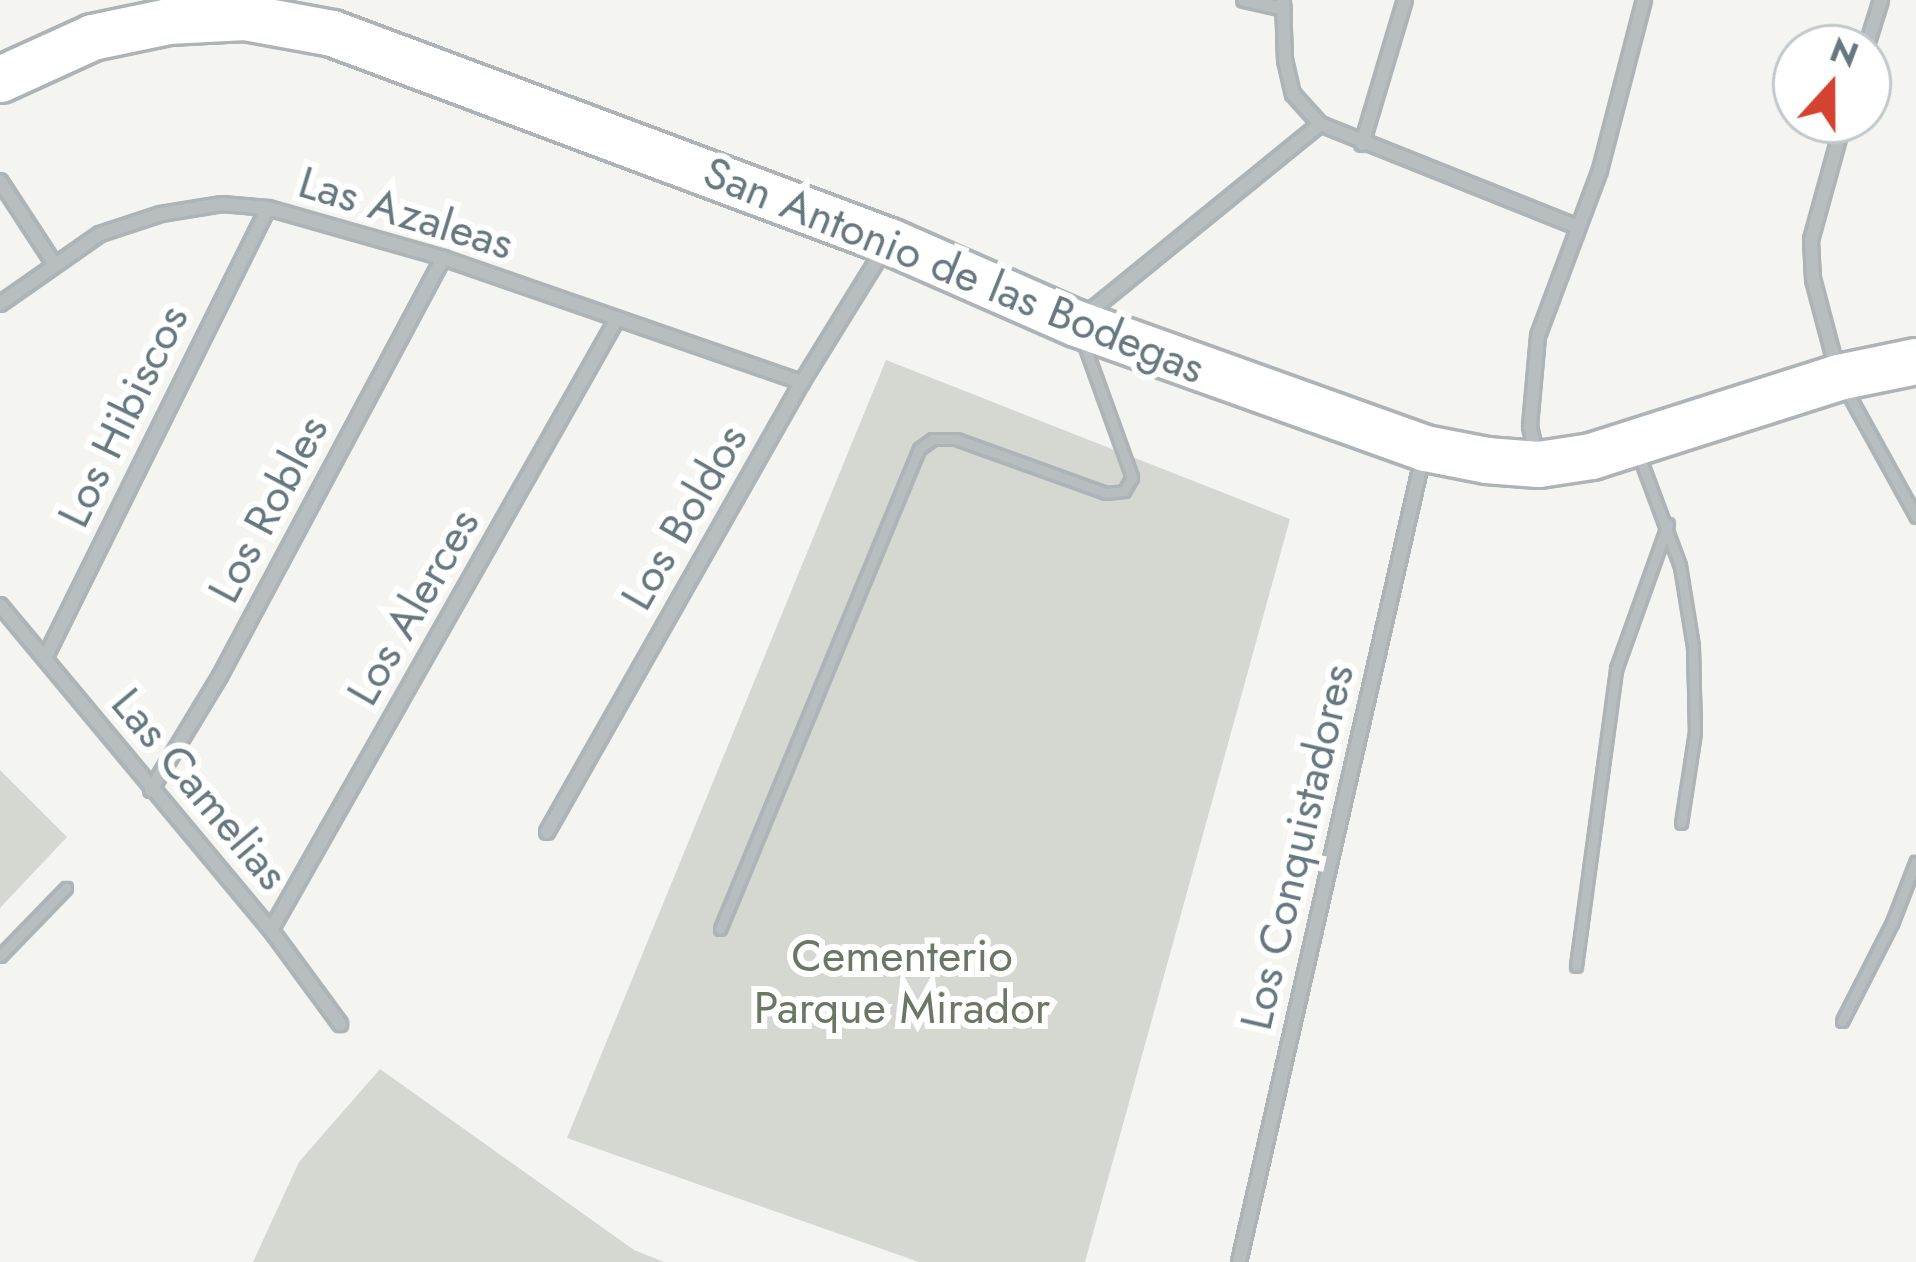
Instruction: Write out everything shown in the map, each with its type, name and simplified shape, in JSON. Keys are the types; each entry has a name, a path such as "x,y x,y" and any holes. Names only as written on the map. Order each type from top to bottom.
{"street":[{"path":"1244,0 1283,5 1285,60 1293,94 1320,124 1577,227"},
{"path":"1363,144 1405,0"},
{"path":"1538,464 1530,426 1538,336 1600,170 1644,0"},
{"name":"San Antonio de las Bodegas","path":"0,79 131,19 242,9 368,43 889,241 1076,323 1425,448 1538,464 1633,442 1838,377 1916,361"},
{"path":"1076,323 1320,124"},
{"path":"1837,144 1811,240 1813,279 1838,377"},
{"path":"0,181 53,262"},
{"name":"Las Azaleas","path":"0,304 53,262 100,234 161,214 222,204 268,208 443,258 802,382"},
{"name":"Los Hibiscos","path":"45,658 268,208"},
{"name":"Los Boldos","path":"547,832 802,382 889,241"},
{"name":"Los Robles","path":"152,790 220,676 443,258"},
{"name":"Los Alerces","path":"272,930 617,319"},
{"name":"Los Conquistadores","path":"1239,1262 1425,448"},
{"name":"Las Camelias","path":"0,605 272,930 340,1024"}],"lane":[{"path":"720,929 919,449 933,439 956,439 1106,493 1124,491 1132,477 1076,323"},
{"path":"1838,377 1916,517"},
{"path":"1633,442 1668,524 1688,606 1696,687 1681,823"},
{"path":"1576,967 1616,669 1668,524"},
{"path":"1842,1021 1892,923 1916,861"},
{"path":"0,956 65,888"}],"green space":[{"name":"Cementerio Parque Mirador","path":"886,360 1290,519 1085,1262 919,1262 567,1138"},
{"path":"0,770 67,837 0,908"},
{"path":"380,1069 634,1250 664,1262 253,1262 299,1162"}]}
